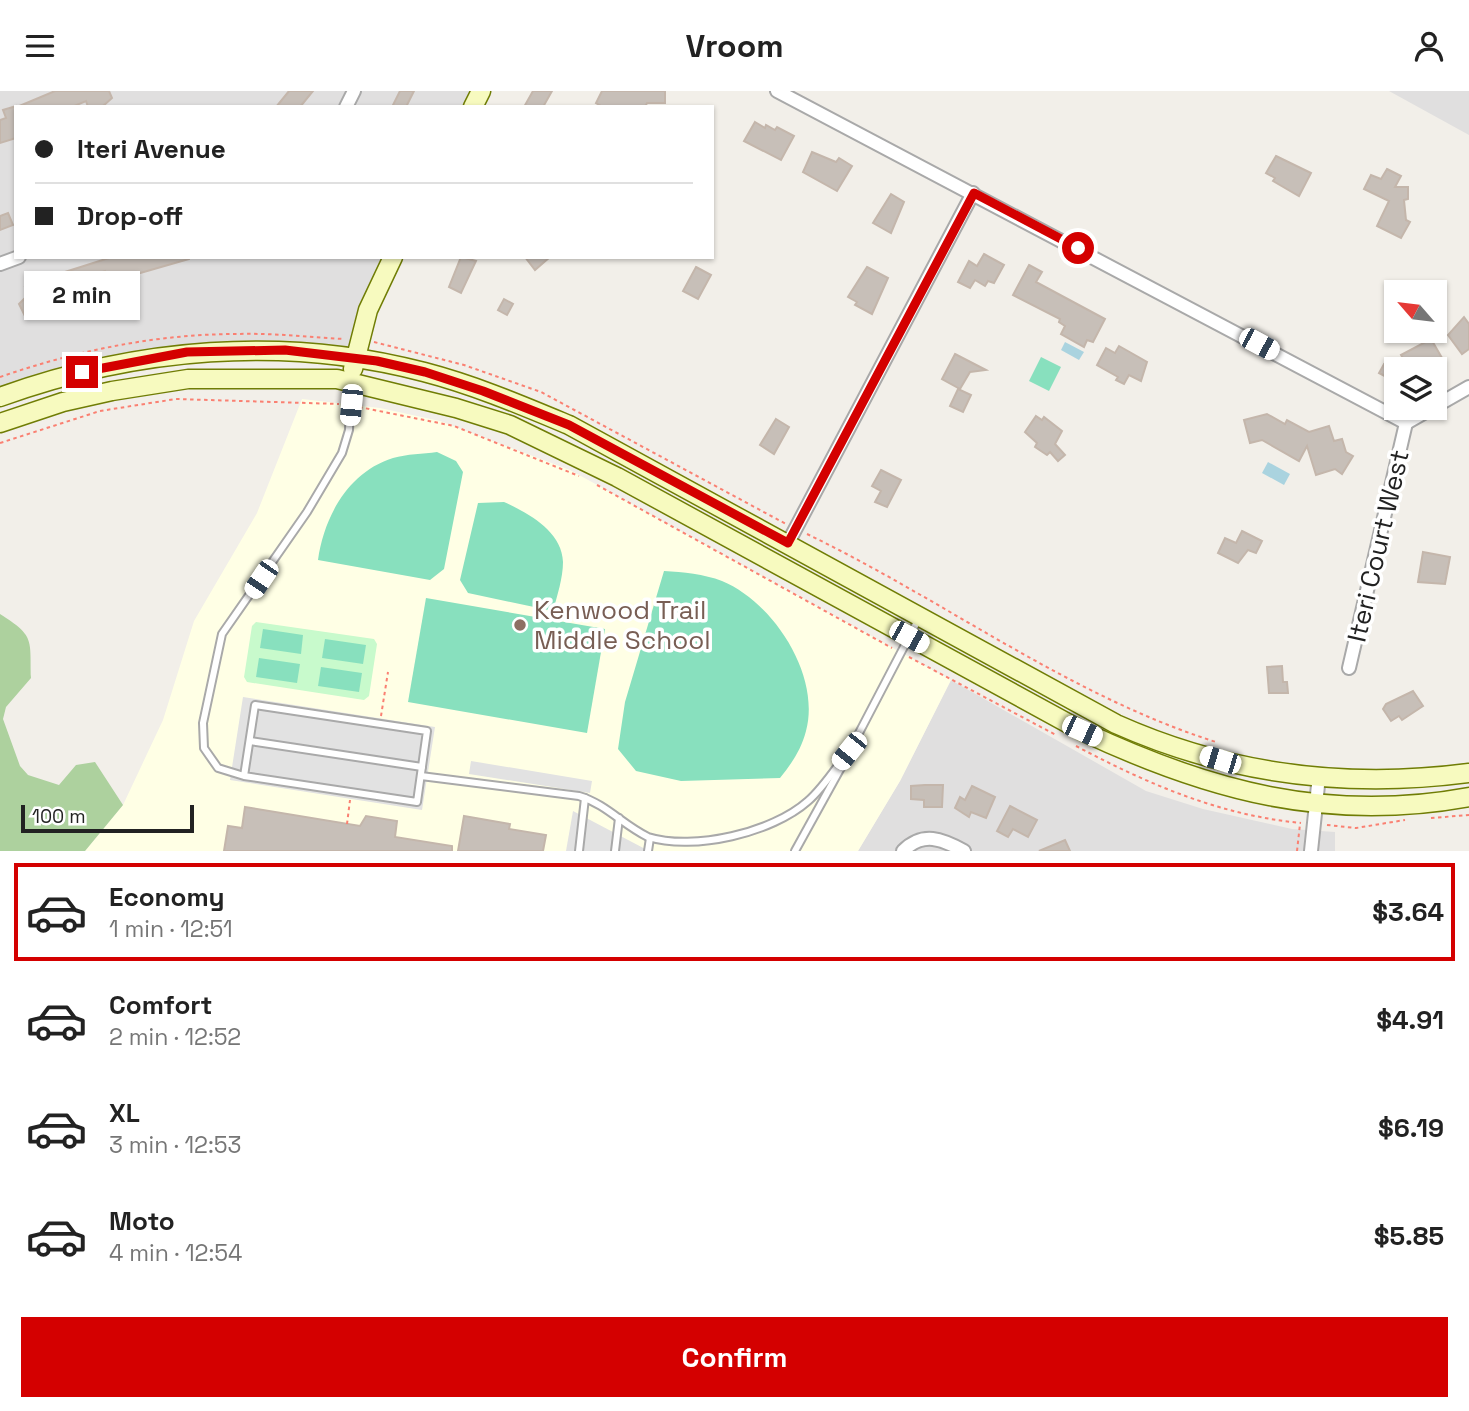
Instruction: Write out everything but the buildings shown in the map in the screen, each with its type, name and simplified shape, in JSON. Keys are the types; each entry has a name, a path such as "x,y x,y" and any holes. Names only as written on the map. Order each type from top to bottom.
{"main road":[{"path":"351,382 355,358 372,301 392,259"},
{"path":"0,397 82,372 187,352 285,350 355,358 425,372 483,391 569,425 1116,724 1160,743 1236,766 1319,776 1392,781 1469,773"},
{"path":"0,423 87,396 188,379 296,378 351,382 456,408 539,438 617,477 905,645 1137,757 1222,787 1316,803 1356,806 1420,804 1469,797"}],"street":[{"path":"777,91 1406,423 1469,387"},
{"path":"788,543 974,193"},
{"name":"Iteri Court West","path":"1349,668 1406,423"},
{"path":"1311,851 1319,776"},
{"path":"903,851 912,842 933,838 941,838 964,851"}],"lane":[{"path":"244,776 255,705 427,731 416,801 244,776 218,768 204,748 203,723 222,634 307,512 342,453 349,431 351,382"},
{"path":"795,851 920,616"},
{"path":"250,741 422,767"},
{"path":"421,776 585,798 596,801 650,838 693,846 734,840 808,801 849,751"},
{"path":"579,851 585,798"},
{"path":"615,851 619,818"},
{"path":"648,851 650,838"}],"path":[{"path":"0,443 100,411 176,399 351,405 397,412 454,426 590,481 905,645 1061,737"},
{"path":"380,724 388,672"},
{"path":"1073,744 1143,782 1185,798"},
{"path":"347,824 351,792"},
{"path":"1297,851 1300,823"}],"shaded area":[{"path":"0,91 481,91 474,105 14,105 14,259 392,259 355,358 188,352 0,398"},
{"path":"1389,91 1469,91 1469,135"},
{"name":"Kenwood Trail Middle School","path":"302,399 380,408 440,421 570,470 951,680 900,781 858,851 85,851 123,805 163,720 194,621 257,513"},
{"path":"951,680 1146,791 1203,809 1292,829 1335,832 1335,851 858,851 900,781"},
{"path":"243,697 435,727 422,810 230,780"},
{"path":"471,761 592,781 590,793 469,774"},
{"path":"573,811 649,851 566,851"}],"green space":[{"path":"1041,357 1061,367 1049,391 1029,381"},
{"path":"437,452 456,461 463,472 444,569 430,580 318,560 326,528 333,513 351,485 363,474 393,458"},
{"path":"504,502 542,524 557,541 563,568 553,611 468,593 460,580 478,503"},
{"path":"664,571 708,577 741,591 759,605 789,643 806,687 809,709 802,744 780,778 681,781 636,771 618,749 625,702"},
{"path":"426,598 605,629 587,733 408,702"},
{"path":"0,614 25,634 30,646 31,678 6,707 3,719 20,766 28,775 59,785 76,765 95,762 123,805 85,851 0,851"},
{"path":"256,622 374,639 377,644 369,696 364,700 247,682 244,677 252,626"},
{"path":"263,629 303,635 301,654 260,648"},
{"path":"325,639 366,645 363,664 322,658"},
{"path":"259,658 300,664 297,683 256,677"},
{"path":"321,667 362,673 359,692 318,686"}],"water":[{"path":"1065,342 1084,352 1079,360 1061,350"},
{"path":"1268,462 1290,474 1284,485 1262,473"}],"place":[{"name":"Kenwood Trail Middle School","path":"520,625"}],"route":[{"path":"82,372 187,352 285,350 377,361 425,372 524,406 569,425 788,543 974,193 1078,248"}]}
